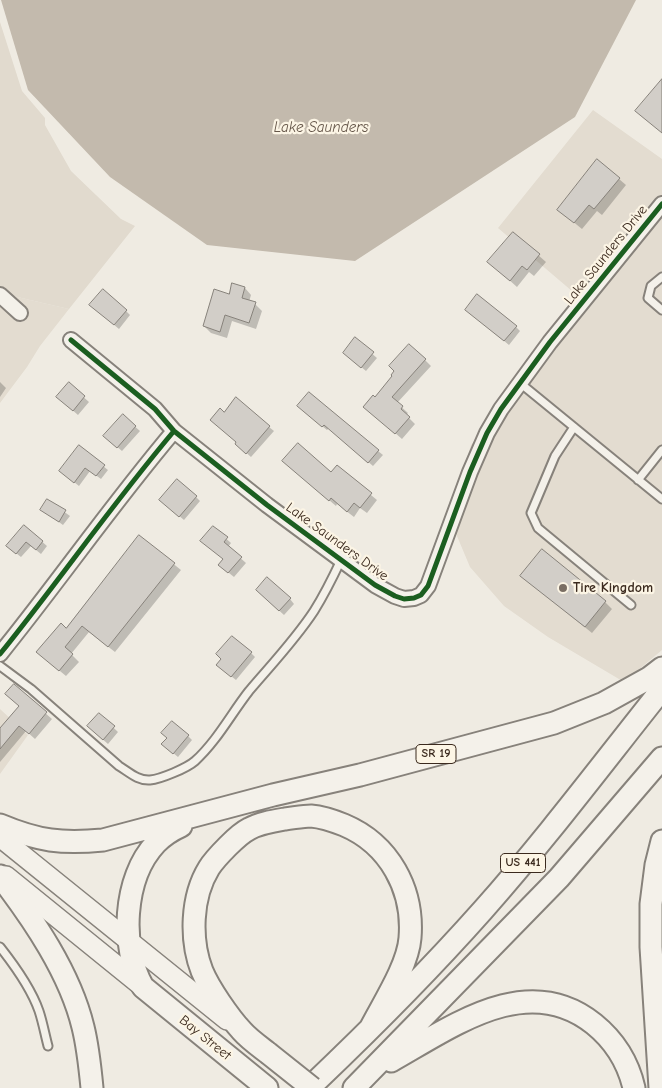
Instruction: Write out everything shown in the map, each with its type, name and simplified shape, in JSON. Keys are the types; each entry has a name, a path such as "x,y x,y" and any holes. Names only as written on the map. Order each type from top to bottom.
{"main road":[{"name":"SR 19","path":"143,987 135,974 130,957 129,940 132,891 136,873 145,858 156,843 171,831 201,815 273,794 360,774 554,723 604,704 649,678 662,668"},
{"name":"US 441","path":"310,1088 483,910 540,843 662,689"},
{"name":"US 441","path":"361,1081 559,878 662,758"},
{"path":"0,825 21,834 48,841 81,842 103,840 201,815"},
{"name":"Bay Street","path":"310,1088 242,1032 202,972 196,950 196,905 202,882 215,859 244,832 273,821 301,816 321,818 334,821 371,840 382,850 392,864 405,890 411,926 406,954 371,1027"},
{"path":"0,837 242,1032"},
{"path":"660,1088 651,947 651,904 656,865 662,841"},
{"path":"0,872 143,987"},
{"path":"0,876 43,937 73,996 83,1025 92,1088"},
{"name":"Bay Street","path":"143,987 267,1088"},
{"path":"361,1081 464,1020 491,1008 514,1002 530,1001 569,1009 586,1018 600,1029 625,1060 634,1088"}],"street":[{"name":"Lake Saunders Drive","path":"71,340 154,409 174,431 267,505 375,585 404,599 414,598 421,595 428,586 484,439 501,409 550,342 662,204"},
{"path":"0,295 20,313"},
{"path":"0,654 37,609 139,472 174,431"}],"lane":[{"path":"662,277 651,286 648,298 662,310"},
{"path":"520,383 662,499"},
{"path":"574,428 556,456 531,513 538,528 631,605"},
{"path":"638,480 662,450"},
{"path":"0,666 31,689 120,766 135,776 145,780 152,780 194,762 212,743 249,692 314,611 341,560"},
{"path":"0,947 16,967 32,994 39,1011 48,1046"}],"shaded area":[{"path":"0,22 22,91 45,118 45,125 71,171 121,219 135,226 69,309 0,293"},
{"path":"593,110 662,159 662,650 624,682 548,637 504,606 470,567 449,517 471,445 586,303 498,228"},
{"path":"0,293 69,309 0,403"},
{"path":"0,709 28,735 0,774"}],"water":[{"name":"Lake Saunders","path":"1,0 636,0 575,117 355,261 207,245 110,177 28,90"}],"building":[{"path":"662,79 662,133 635,111"},
{"path":"597,159 620,178 594,209 589,205 574,223 557,210"},
{"path":"513,232 540,254 527,270 522,266 510,281 487,262"},
{"path":"232,283 245,287 242,298 256,302 249,323 225,315 220,332 203,326 214,289 229,294"},
{"path":"103,289 127,310 114,325 89,305"},
{"path":"477,294 517,326 504,341 465,310"},
{"path":"355,337 374,352 361,368 343,353"},
{"path":"409,344 426,359 392,397 403,406 401,409 410,417 395,434 363,407 373,395 375,397 392,376 394,371 389,366"},
{"path":"69,382 85,396 73,411 56,397"},
{"path":"309,392 379,450 368,463 324,425 322,427 297,406"},
{"path":"236,397 270,426 246,454 235,444 236,442 210,420 220,408 224,412"},
{"path":"123,414 136,426 117,448 103,436"},
{"path":"298,443 331,472 337,465 372,493 360,508 354,503 347,512 331,498 329,501 282,461"},
{"path":"79,445 105,465 96,476 85,468 74,483 59,471"},
{"path":"177,479 197,496 179,517 159,500"},
{"path":"47,499 66,510 59,522 40,510"},
{"path":"24,525 43,541 36,550 26,542 16,554 6,546"},
{"path":"213,526 228,537 224,542 242,557 228,573 218,565 223,559 200,541"},
{"path":"139,535 175,563 108,647 82,626 65,647 73,654 59,671 36,652 61,623 66,628"},
{"name":"Tire Kingdom","path":"542,549 606,601 585,627 520,576"},
{"path":"267,577 291,598 279,611 256,590"},
{"path":"232,636 252,652 231,677 216,665 221,659 216,654"},
{"path":"14,684 47,712 29,734 19,726 0,749 0,728 19,706 5,694"},
{"path":"99,713 115,726 103,740 87,726"},
{"path":"172,721 189,735 173,754 161,744 167,738 161,733"}],"cycle path":[{"path":"71,340 155,409 174,431 267,505 375,585 395,596 404,599 414,598 421,595 428,586 470,472 487,433 501,409 550,342 662,204"},
{"path":"0,654 129,486 174,431"}],"place":[{"name":"Tire Kingdom","path":"563,588"}]}
